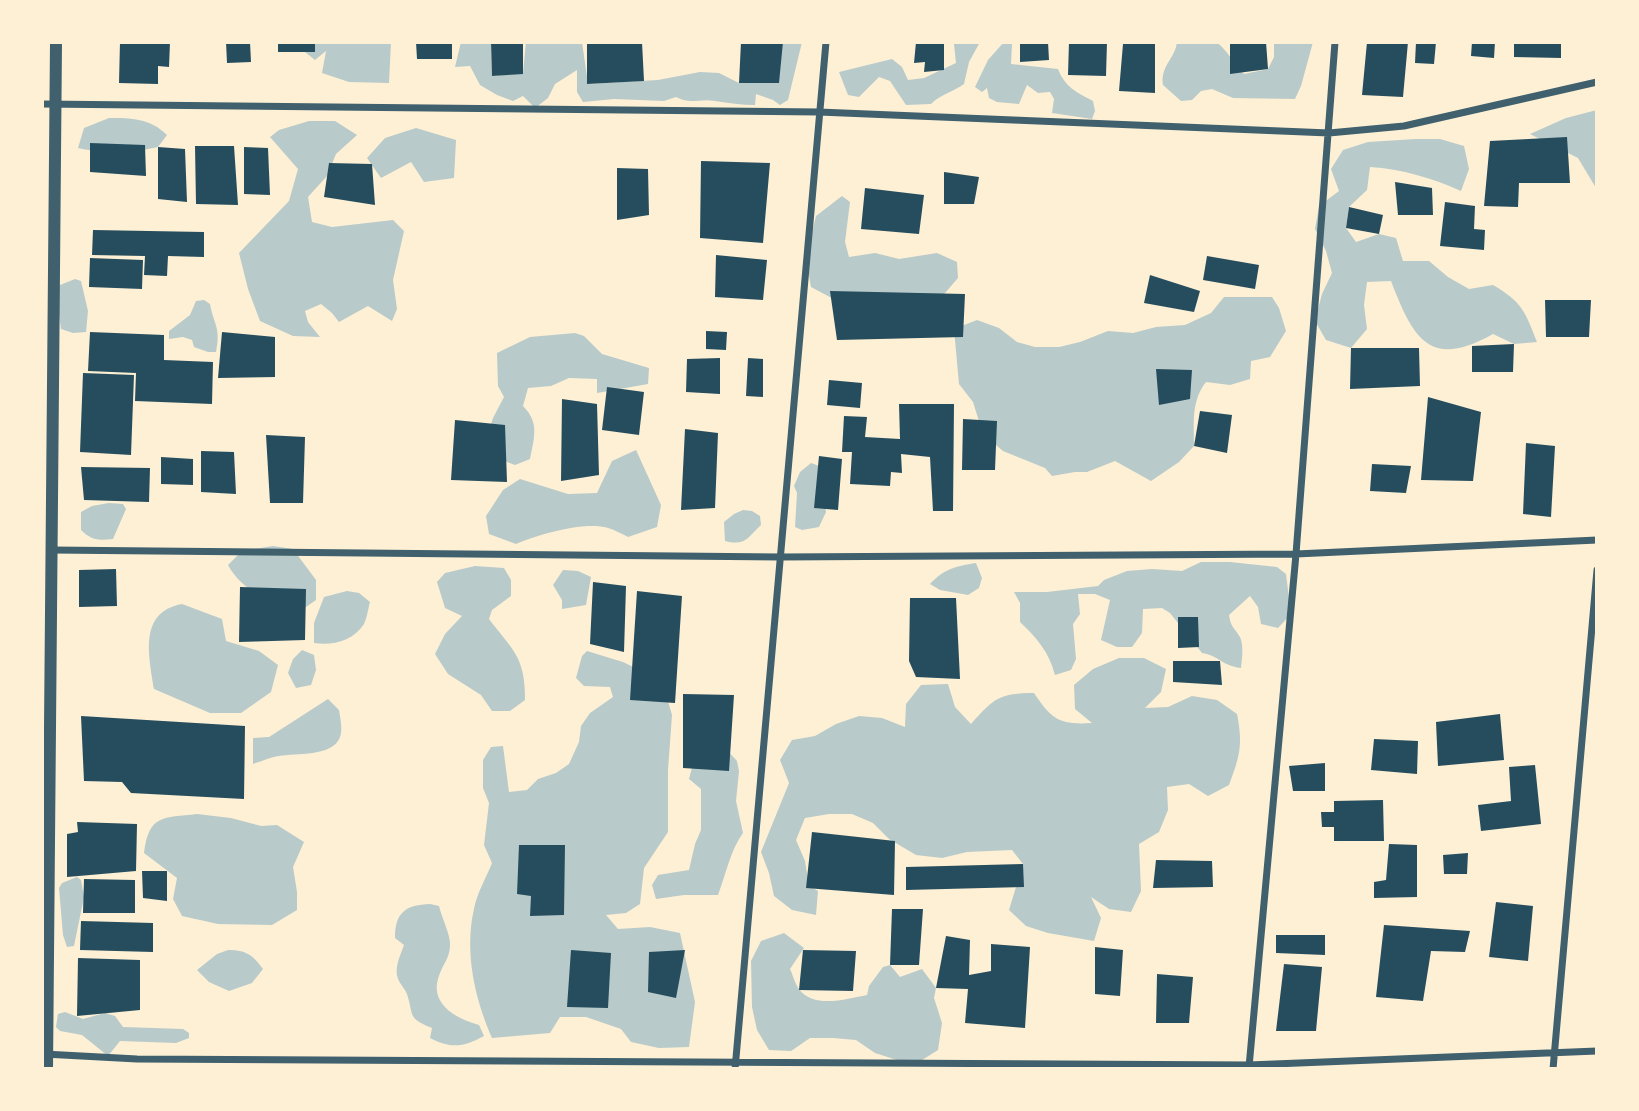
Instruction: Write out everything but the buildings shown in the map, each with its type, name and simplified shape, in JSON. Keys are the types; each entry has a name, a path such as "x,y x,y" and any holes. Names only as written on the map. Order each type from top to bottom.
{"street":[{"path":"47,1069 47,626 51,550 56,42"},
{"path":"735,1065 826,42"},
{"path":"1249,1067 1296,554 1335,42"},
{"path":"42,104 819,112 1329,133 1404,126 1597,82"},
{"path":"51,550 779,557 1296,554 1597,540"},
{"path":"1553,1069 1597,570"},
{"path":"45,1054 151,1059 1249,1067 1597,1051"}],"shaded area":[{"path":"306,42 391,42 389,83 349,82 322,73 326,51 315,60 305,52"},
{"path":"461,42 491,42 492,76 523,73 526,42 582,42 588,84 658,80 700,72 719,73 739,83 770,71 760,42 802,42 788,100 780,105 756,94 755,105 709,100 687,101 676,97 664,101 614,99 583,102 577,92 577,70 555,84 548,98 535,108 523,96 513,101 480,85 470,66 455,67"},
{"path":"952,42 980,42 969,62 964,84 931,104 906,105 890,81 879,77 859,97 848,95 839,72 892,59 902,67 908,80 924,78 956,63"},
{"path":"1004,42 1012,44 1011,64 1058,69 1068,85 1093,101 1095,111 1092,119 1052,113 1054,99 1050,92 1038,93 1027,85 1019,104 997,102 989,98 987,88 982,92 975,87 988,60"},
{"path":"1177,42 1216,42 1244,74 1268,69 1274,57 1274,42 1313,42 1295,99 1233,98 1212,89 1201,91 1192,100 1181,101 1163,85 1164,73"},
{"path":"1597,110 1596,188 1578,158 1530,134 1566,118"},
{"path":"109,118 147,122 167,135 158,147 136,151 109,153 78,148 84,128"},
{"path":"309,121 335,121 357,135 336,154 327,176 308,197 312,222 332,227 393,220 404,231 393,280 397,309 392,321 368,306 339,322 321,304 305,311 308,322 320,337 293,336 260,321 239,253 289,201 298,169 270,137 279,130"},
{"path":"416,128 456,140 454,178 424,182 411,162 381,178 367,158 385,138"},
{"path":"1440,139 1464,146 1469,169 1461,191 1417,175 1370,167 1367,190 1349,207 1346,228 1356,242 1379,234 1396,238 1403,261 1429,261 1448,277 1469,289 1493,285 1517,302 1537,342 1514,344 1493,334 1453,349 1438,348 1426,342 1416,332 1391,281 1367,282 1364,305 1367,329 1351,348 1326,340 1315,321 1322,294 1332,273 1326,251 1315,229 1319,206 1339,191 1331,169 1343,150 1368,142"},
{"path":"842,196 850,202 845,242 849,257 875,253 899,259 937,253 957,262 958,278 939,300 843,304 811,287 806,258 816,216"},
{"path":"75,279 81,281 88,311 86,332 73,333 61,329 55,287"},
{"path":"1224,297 1272,297 1279,308 1286,331 1270,357 1251,361 1250,379 1230,385 1206,382 1196,405 1194,446 1179,462 1151,481 1115,461 1087,472 1052,476 1045,468 1003,451 983,434 973,402 959,384 954,329 977,320 999,328 1017,342 1035,347 1059,347 1108,331 1133,333 1156,327 1185,325 1211,313"},
{"path":"204,300 210,304 216,327 216,352 194,347 192,340 183,337 169,339 169,331 190,315 196,301"},
{"path":"575,333 584,336 602,354 649,368 648,384 597,393 597,379 569,378 551,386 528,388 523,406 534,425 530,459 515,465 494,457 486,440 504,397 498,386 497,353 530,337"},
{"path":"636,450 661,505 657,527 628,537 608,528 586,526 548,533 516,544 489,534 486,516 503,490 520,479 568,494 597,493 612,461"},
{"path":"811,463 819,466 826,512 819,527 802,530 795,527 797,493 794,486 800,472"},
{"path":"123,504 126,509 113,539 99,540 88,536 81,530 81,512 92,506"},
{"path":"743,510 760,516 761,525 742,542 725,541 724,522"},
{"path":"273,546 293,549 316,580 316,600 296,614 249,589 228,565 242,551"},
{"path":"1201,562 1277,567 1286,574 1291,614 1278,628 1261,624 1258,607 1250,596 1229,615 1241,641 1241,668 1202,653 1170,613 1162,608 1143,609 1142,633 1132,647 1117,647 1101,640 1110,600 1095,594 1078,594 1080,614 1073,624 1076,659 1071,670 1055,675 1042,646 1020,622 1020,603 1014,592 1047,592 1098,586 1104,580 1127,571 1182,571"},
{"path":"976,563 982,578 979,588 968,595 940,590 930,584 951,569"},
{"path":"475,566 504,568 511,580 511,596 492,610 489,619 511,647 523,673 525,700 510,711 492,711 481,695 448,674 435,654 445,634 462,616 445,608 437,582 445,573"},
{"path":"563,570 578,571 591,577 586,605 562,609 562,600 553,585"},
{"path":"347,591 359,593 370,602 364,624 354,635 342,641 314,643 314,623 324,597"},
{"path":"182,604 222,619 226,641 259,651 278,665 271,692 241,713 210,713 154,689 149,650 152,626 158,616"},
{"path":"302,650 314,655 316,670 311,685 296,688 288,673 293,659"},
{"path":"587,651 623,662 662,681 672,715 668,770 668,832 644,868 640,904 626,913 606,915 618,929 650,927 680,933 695,1002 689,1047 659,1048 631,1042 621,1029 586,1017 560,1017 550,1033 492,1038 476,991 471,958 471,925 477,897 492,863 484,845 489,803 483,788 483,760 491,747 503,746 509,792 527,790 538,779 556,773 569,764 579,742 581,726 590,713 613,697 610,687 584,686 576,678 582,656"},
{"path":"1119,658 1144,658 1166,669 1161,692 1145,708 1168,707 1192,696 1217,700 1237,714 1239,750 1229,785 1208,796 1189,784 1167,787 1168,810 1159,832 1139,844 1141,891 1131,912 1109,909 1091,897 1101,918 1094,941 1026,926 1009,910 1023,864 1012,850 967,852 942,858 916,855 889,839 873,823 852,814 805,818 796,840 805,861 809,886 818,891 816,915 792,910 774,896 761,852 789,783 780,760 792,740 815,736 836,724 859,716 882,718 905,727 906,704 921,685 948,684 955,707 971,724 998,699 1013,694 1034,693 1058,719 1072,723 1092,723 1075,709 1074,685 1093,669"},
{"path":"328,699 339,710 341,731 336,743 322,751 276,757 253,764 253,738 269,737"},
{"path":"727,750 737,761 739,771 736,801 743,833 731,855 718,895 684,895 656,899 652,885 658,875 689,870 701,830 701,789 689,779 694,760"},
{"path":"197,814 231,818 261,826 277,825 304,842 293,867 297,910 272,925 218,924 182,916 173,899 177,878 144,853 150,831 160,820"},
{"path":"77,877 81,880 84,897 74,946 67,947 63,935 59,888 62,883"},
{"path":"430,904 439,906 450,942 449,954 437,984 440,1001 461,1018 479,1025 484,1036 464,1044 444,1044 430,1038 432,1028 415,1019 397,975 404,945 395,938 397,922 408,908"},
{"path":"784,933 804,948 790,969 799,989 813,999 831,1001 867,995 869,986 883,967 890,965 900,977 922,969 936,988 934,998 942,1023 938,1050 919,1062 897,1060 875,1053 856,1040 810,1038 791,1051 769,1050 757,1030 752,1007 751,961 761,941"},
{"path":"228,950 248,954 263,969 252,983 229,991 209,982 197,970 217,954"},
{"path":"65,1012 83,1019 105,1013 115,1016 123,1027 183,1029 189,1033 189,1038 176,1043 120,1041 108,1056 82,1035 60,1031 56,1027 58,1014"}]}
